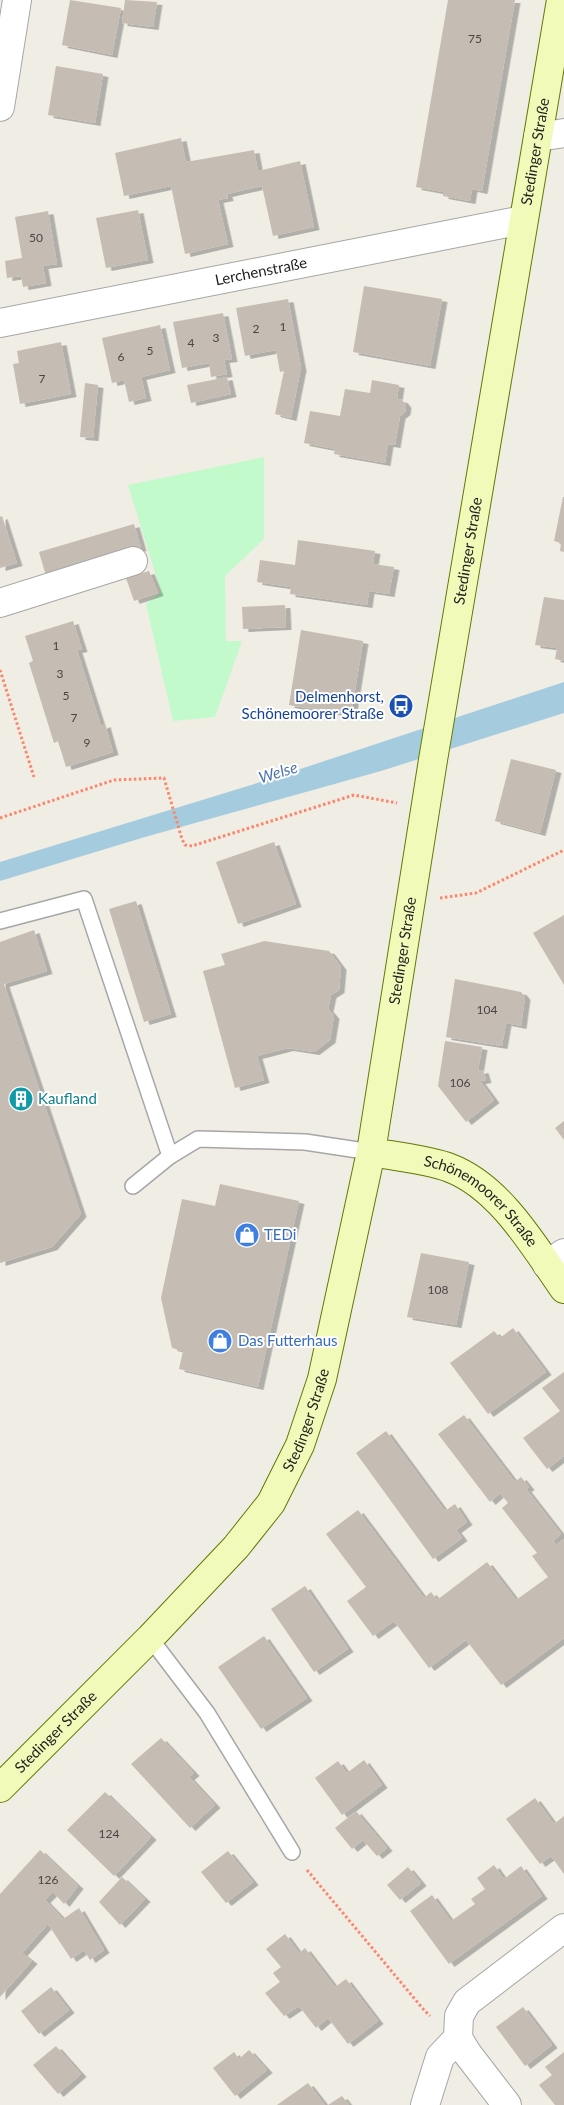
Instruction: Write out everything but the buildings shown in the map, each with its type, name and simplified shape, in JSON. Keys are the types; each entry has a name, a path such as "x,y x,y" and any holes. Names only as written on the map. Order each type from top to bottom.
{"main road":[{"name":"Stedinger Straße","path":"0,1788 150,1638 236,1547 270,1503 300,1445 322,1379 371,1152 440,715 523,220 551,135 561,0"},
{"name":"Schönemoorer Straße","path":"371,1152 448,1167 475,1180 497,1198 556,1259 564,1289"}],"street":[{"path":"0,107 17,0"},
{"name":"Lerchenstraße","path":"0,323 523,220"},
{"path":"0,603 133,562"},
{"path":"507,2105 467,2053 458,2038 459,2016 467,2002 564,1928"},
{"path":"425,2105 440,2056 458,2038"}],"lane":[{"path":"0,921 84,900 170,1156"},
{"path":"132,1186 170,1156 198,1139 219,1138 305,1142 371,1152"},
{"path":"150,1638 207,1713 292,1852"}],"path":[{"path":"0,670 34,777"},
{"path":"0,818 114,780 164,778 182,839 185,845 192,846 354,795 425,808"},
{"path":"410,902 476,892 564,850"},
{"path":"292,1852 424,2010 458,2038"}],"green space":[{"path":"264,457 264,539 225,576 226,641 242,641 215,717 173,721 146,604 161,592 128,485"}],"water":[{"path":"564,682 564,713 381,771 145,837 0,881 0,862 267,780"}],"place":[{"name":"Delmenhorst, Schönemoorer Straße","path":"401,706"},
{"name":"Kaufland","path":"21,1099"},
{"name":"TEDi","path":"247,1235"},
{"name":"Das Futterhaus","path":"220,1341"}],"water label":[{"name":"Welse","path":"278,772"}]}
